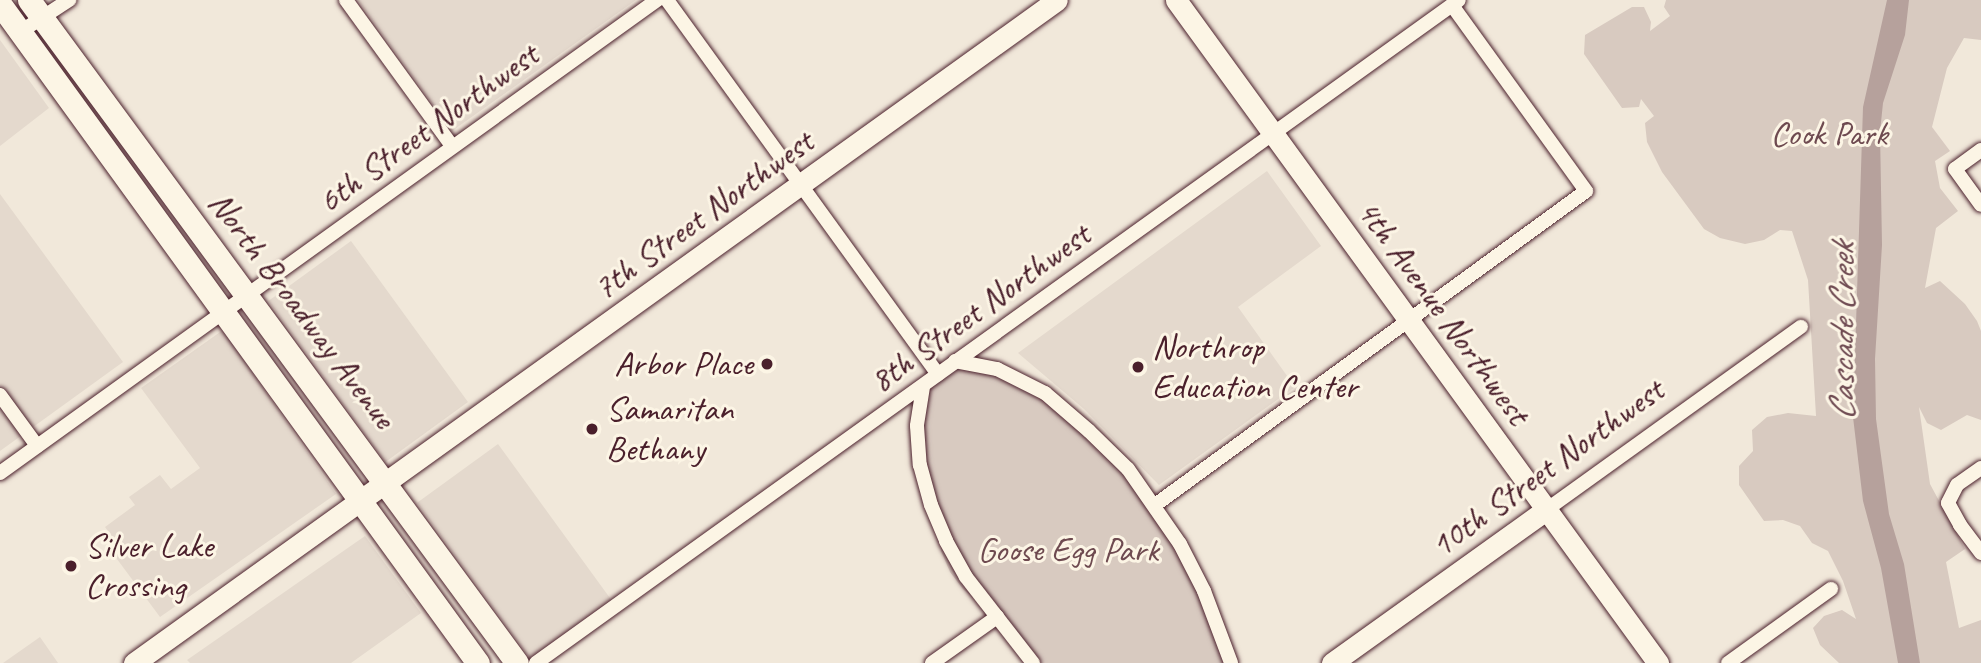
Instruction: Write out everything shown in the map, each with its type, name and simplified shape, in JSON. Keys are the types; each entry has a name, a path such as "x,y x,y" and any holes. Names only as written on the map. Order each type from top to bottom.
{"main road":[{"name":"7th Street Northwest","path":"134,663 1057,0"},
{"name":"4th Avenue Northwest","path":"1176,0 1658,663"},
{"name":"North Broadway Avenue","path":"0,4 235,304 386,482 517,663"},
{"name":"North Broadway Avenue","path":"36,9 235,304 360,501 478,663"},
{"name":"10th Street Northwest","path":"1332,663 1546,510"}],"street":[{"path":"20,32 36,9 69,0"},
{"path":"346,0 452,146"},
{"name":"6th Street Northwest","path":"0,473 657,0"},
{"path":"667,0 938,374"},
{"path":"1154,505 1586,191 1455,2"},
{"name":"8th Street Northwest","path":"536,663 1455,2"},
{"path":"1981,150 1955,169 1981,205"},
{"name":"10th Street Northwest","path":"1546,510 1801,327"},
{"path":"956,361 997,369 1045,393 1118,460 1154,505 1205,591 1231,663"},
{"path":"923,387 918,439 920,465 931,505 946,541 967,577 1033,663"},
{"path":"0,395 37,446"},
{"path":"1981,468 1957,485 1948,503 1981,554"},
{"path":"1728,663 1831,589"},
{"path":"932,663 997,617"}],"shaded area":[{"path":"358,0 636,0 452,131"},
{"path":"1887,0 1909,0 1905,35 1883,103 1880,132 1882,245 1875,359 1876,419 1889,514 1904,564 1920,663 1898,663 1881,568 1863,501 1853,417 1863,107"},
{"path":"0,40 49,108 0,146"},
{"path":"1267,171 1321,246 1238,307 1295,387 1159,485 1084,409 1018,353"},
{"path":"0,194 123,362 0,451"},
{"path":"351,241 468,402 385,462 268,301"},
{"path":"223,330 336,494 160,617 114,555 121,549 105,527 135,505 129,497 160,475 171,489 200,468 141,388"},
{"path":"498,444 613,603 532,661 417,503"},
{"path":"365,536 421,613 351,663 190,663 187,660"},
{"path":"40,637 58,663 3,663"}],"green space":[{"name":"Cook Park","path":"1666,0 1981,0 1981,40 1964,38 1947,68 1932,127 1950,151 1935,161 1940,188 1958,211 1936,228 1925,288 1940,281 1965,304 1977,321 1981,331 1981,420 1967,415 1941,430 1927,423 1919,407 1930,484 1965,549 1946,562 1959,628 1981,620 1981,663 1839,663 1820,645 1813,628 1824,616 1842,610 1856,619 1843,581 1828,551 1812,543 1800,526 1783,520 1764,521 1739,485 1739,466 1753,451 1752,430 1767,417 1788,413 1816,416 1808,280 1792,231 1780,230 1764,240 1745,244 1720,238 1704,229 1662,172 1647,142 1645,123 1654,116 1641,99 1639,107 1622,108 1584,54 1585,35 1632,7 1644,7 1651,22 1650,31 1670,16 1664,7"},
{"name":"Goose Egg Park","path":"955,361 1045,393 1155,505 1231,663 1033,663 981,596 973,598 963,589 950,572 941,551 943,534 920,465 923,387"}],"place":[{"name":"Arbor Place","path":"767,364"},
{"name":"Northrop Education Center","path":"1138,367"},
{"name":"Samaritan Bethany","path":"592,429"},
{"name":"Silver Lake Crossing","path":"71,566"}],"water label":[{"name":"Cascade Creek","path":"1842,332"}]}
